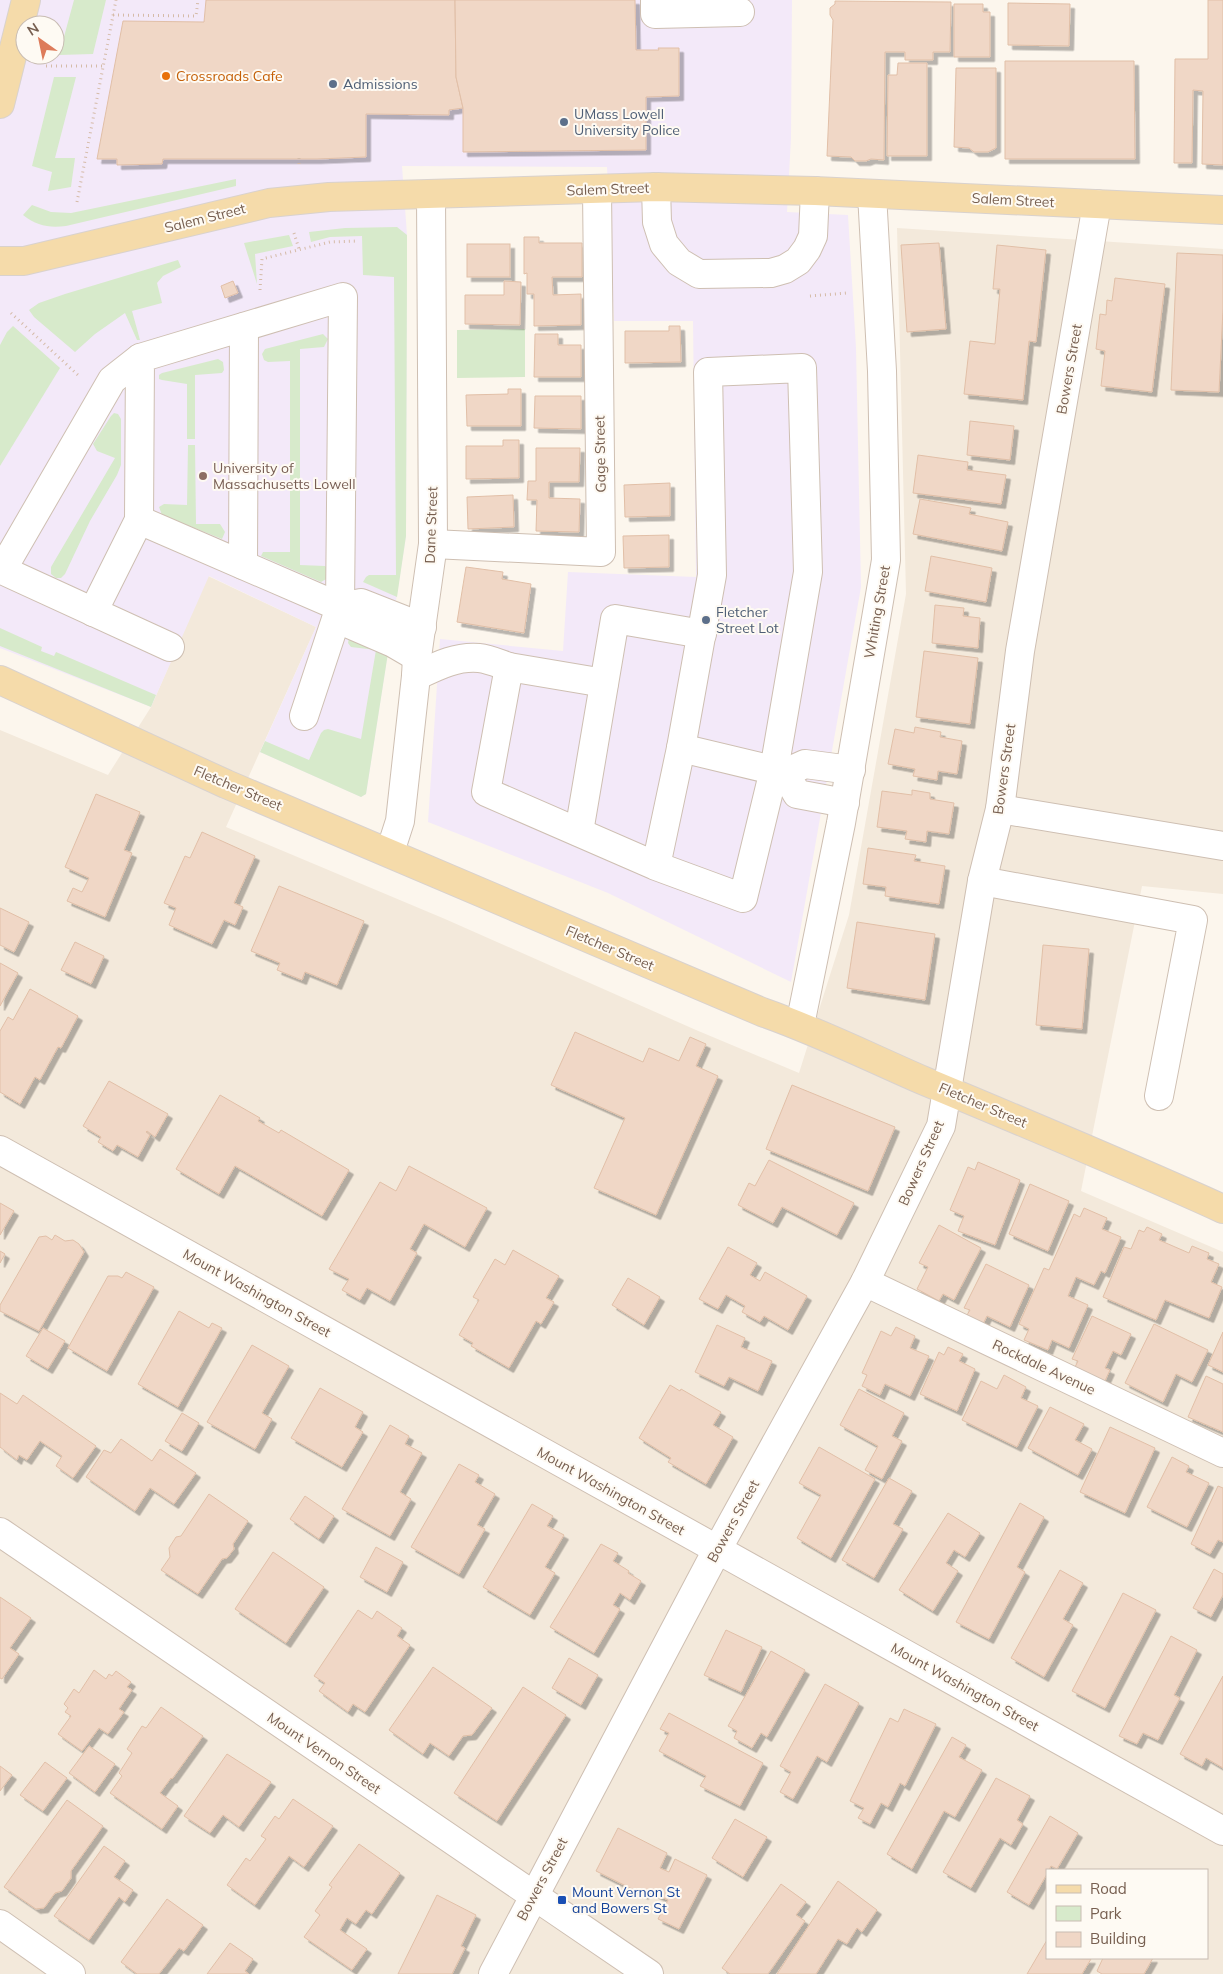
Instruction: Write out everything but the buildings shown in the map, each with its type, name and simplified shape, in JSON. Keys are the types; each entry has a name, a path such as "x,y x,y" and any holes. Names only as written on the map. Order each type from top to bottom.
{"main road":[{"path":"0,104 26,0"},
{"name":"Salem Street","path":"0,261 24,261 85,248 269,202 329,197 656,187 815,191 1223,210"},
{"name":"Fletcher Street","path":"0,680 226,784 390,852 478,892 762,1012 800,1025 946,1090 1223,1208"}],"street":[{"path":"655,0 655,14 740,12"},
{"path":"656,187 656,222 664,244 679,262 699,274 771,273 785,269 798,261 807,250 813,236 815,191"},
{"name":"Gage Street","path":"433,544 601,552 597,190"},
{"name":"Dane Street","path":"390,852 400,820 433,544 431,194"},
{"name":"Whiting Street","path":"800,1025 845,803 886,560 882,371 872,194"},
{"name":"Bowers Street","path":"493,1974 533,1895 717,1550 865,1282 941,1126 982,881 1000,809 1020,651 1097,204"},
{"path":"170,647 2,570 112,380 140,358 343,297 340,607 304,716"},
{"path":"243,565 244,327"},
{"path":"93,612 139,520 140,358"},
{"path":"510,667 486,792 656,866 743,898 779,772 808,572 802,368 708,372 712,575 656,866"},
{"path":"139,520 340,607 361,603 422,626"},
{"path":"340,607 349,624 393,643 417,666 460,659 480,658 510,667 604,683"},
{"path":"579,832 615,619 702,634"},
{"path":"680,748 779,772 805,764 851,770"},
{"path":"779,772 797,794 845,803"},
{"path":"1000,809 1223,846"},
{"path":"982,881 1193,920 1159,1096"},
{"name":"Mount Washington Street","path":"0,1150 1223,1830"},
{"name":"Rockdale Avenue","path":"865,1282 1223,1453"},
{"name":"Mount Vernon Street","path":"0,1532 649,1974"},
{"path":"0,1924 71,1974"}],"path":[{"path":"77,202 116,0"},
{"path":"113,15 196,16 198,0"},
{"path":"46,66 103,66"},
{"path":"299,158 299,164"},
{"path":"293,230 299,249"},
{"path":"259,295 262,259 330,242 358,241"},
{"path":"810,296 848,293"},
{"path":"11,313 65,364 103,395"}],"shaded area":[{"name":"University of Massachusetts Lowell","path":"0,0 792,0 791,138 787,212 848,215 856,348 861,587 791,982 608,893 428,822 440,639 563,651 568,572 696,577 693,321 614,321 607,167 402,166 407,235 406,536 366,794 361,797 260,752 316,627 209,576 151,707 0,648"},
{"path":"897,228 1223,249 1223,894 1142,886 1081,1191 1223,1252 1223,1974 0,1974 0,730 108,775 151,707 208,576 316,627 226,827 445,919 696,1030 799,1073 849,915 906,594"}],"green space":[{"path":"74,0 106,0 93,54 65,55 65,33"},
{"path":"54,77 76,77 55,158 75,158 71,187 48,191 52,172 32,166"},
{"path":"236,179 236,186 66,226 54,227 43,225 33,222 23,215 32,205 51,212 71,213"},
{"path":"397,227 407,235 407,274 406,536 397,597 363,582 369,575 396,575 394,277 363,275 362,236 330,237 311,242 309,232 345,228"},
{"path":"289,235 293,246 255,254 257,284 244,243"},
{"path":"178,260 181,267 163,276 157,283 162,303 132,311 140,340 137,340 125,313 95,334 75,352 34,317 29,310 39,303 65,294"},
{"path":"13,326 60,368 0,466 0,345 7,332"},
{"path":"525,329 525,377 457,378 457,330"},
{"path":"323,334 328,339 324,347 300,349 300,565 325,566 328,578 321,582 261,556 263,552 290,552 290,361 268,362 264,360 262,354 265,349"},
{"path":"218,359 223,362 224,370 222,373 195,375 195,439 187,439 187,384 162,380 159,379 159,375"},
{"path":"114,413 118,414 121,419 121,465 90,521 65,574 61,578 56,578 51,574 51,567 115,458 97,451 93,444"},
{"path":"188,445 195,445 196,524 220,524 225,532 222,539 162,515 159,507 164,504 187,505"},
{"path":"0,628 42,647 41,651 54,656 56,652 156,695 151,707 0,646"},
{"path":"349,638 388,653 366,794 361,797 260,752 265,741 309,760 324,730 328,729 361,739 376,650 351,647 348,643"}],"place":[{"name":"Crossroads Cafe","path":"166,76"},
{"name":"Admissions","path":"333,84"},
{"name":"UMass Lowell University Police","path":"564,122"},
{"name":"University of Massachusetts Lowell","path":"203,476"},
{"name":"Fletcher Street Lot","path":"706,620"},
{"name":"Mount Vernon St and Bowers St","path":"562,1900"}]}
